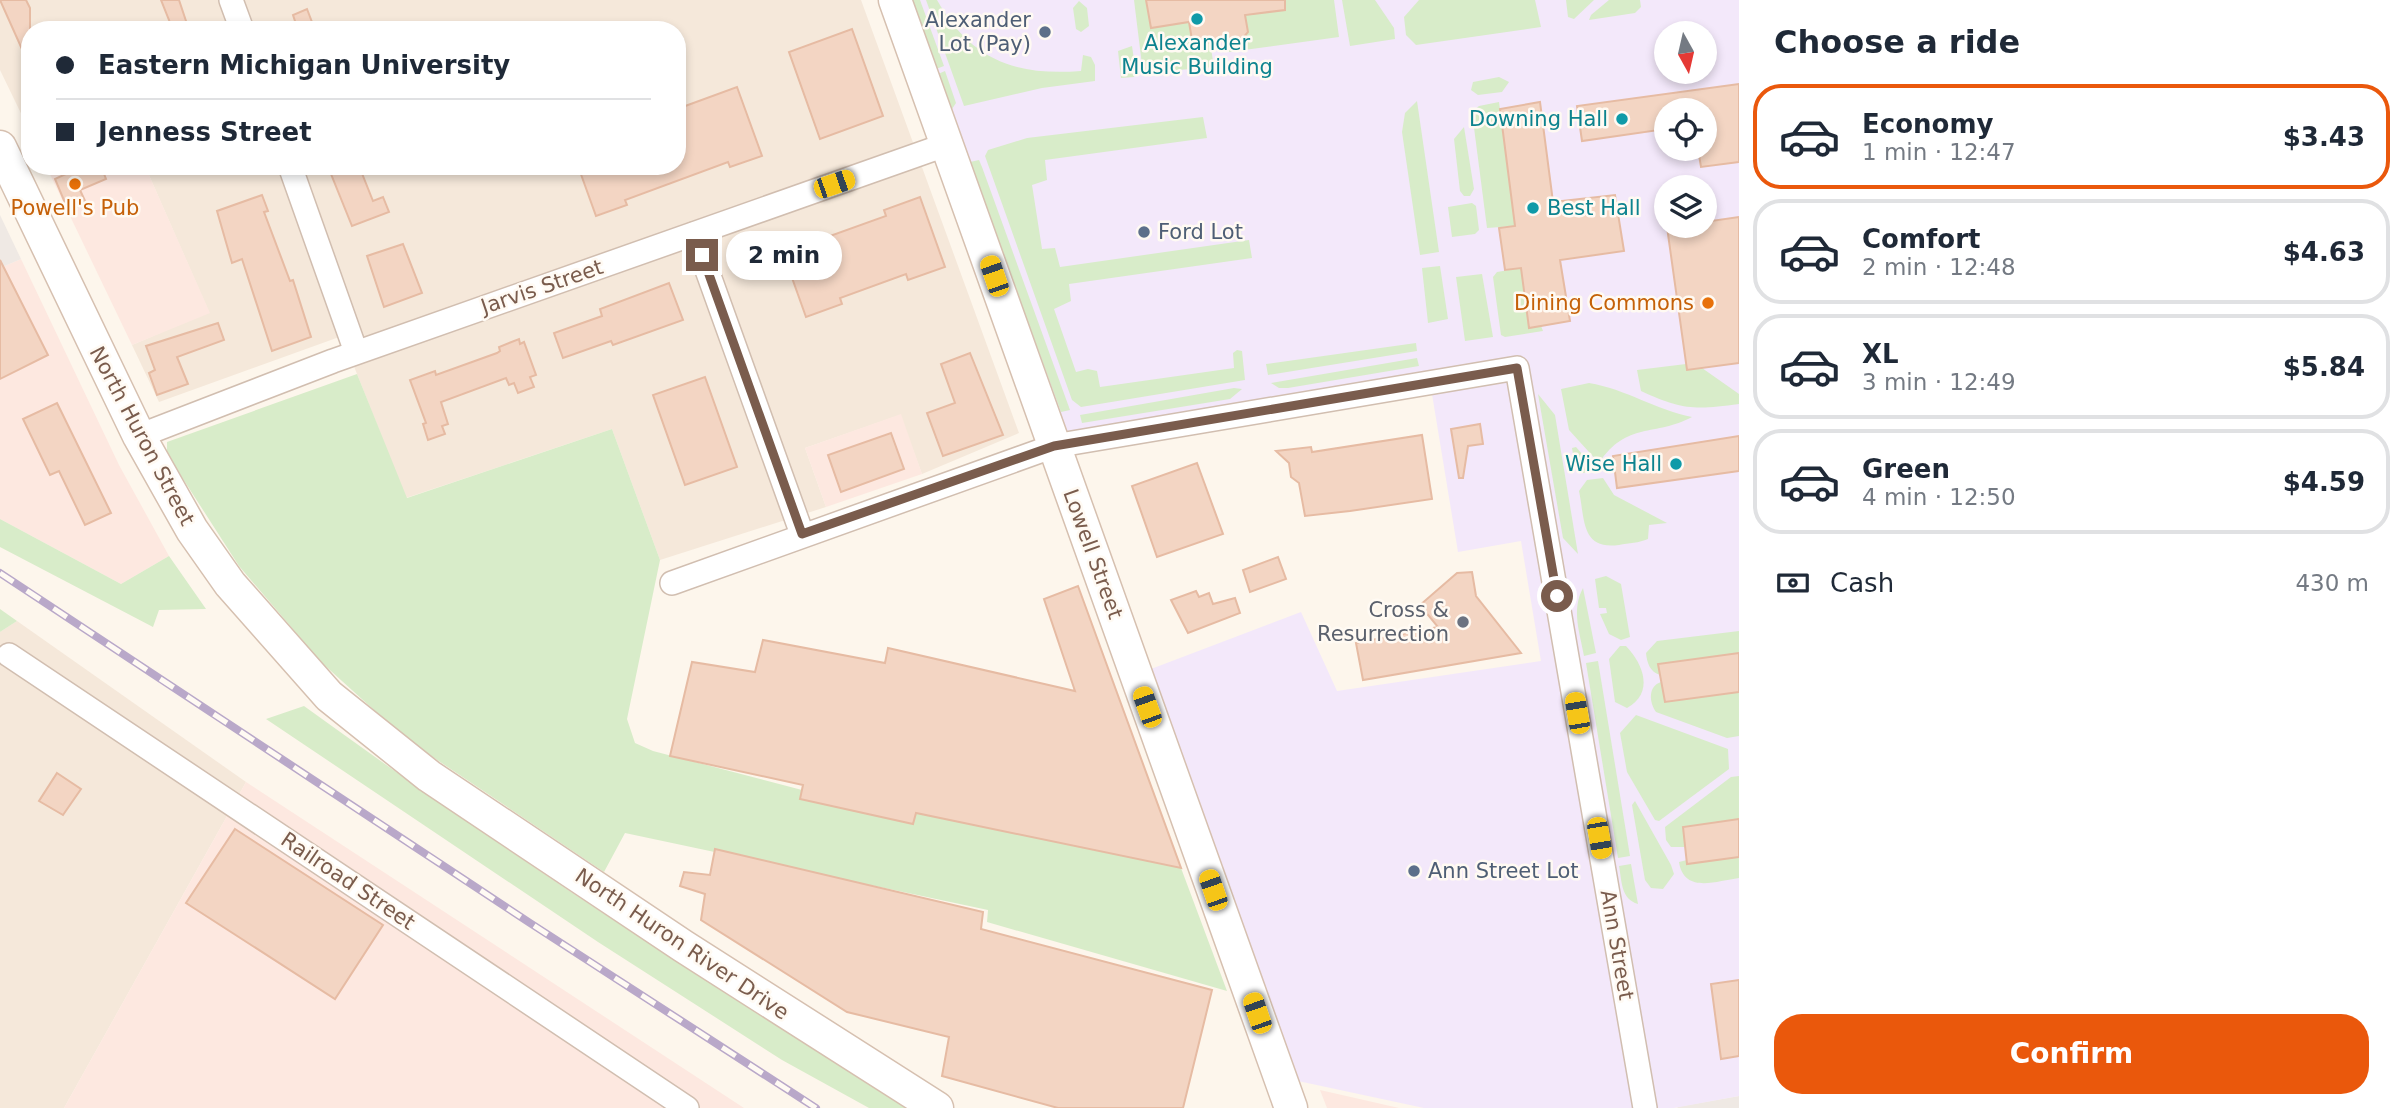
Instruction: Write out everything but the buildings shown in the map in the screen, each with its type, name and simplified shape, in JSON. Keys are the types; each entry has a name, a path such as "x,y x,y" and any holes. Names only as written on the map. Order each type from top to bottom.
{"main road":[{"name":"Lowell Street","path":"895,0 1291,1108"},
{"name":"North Huron Street","path":"0,147 139,436 192,530 230,584 329,696 429,776"},
{"name":"North Huron River Drive","path":"429,776 683,946 937,1108"}],"street":[{"path":"232,0 239,21"},
{"name":"Jarvis Street","path":"139,436 356,352 948,144"},
{"path":"293,175 356,352"},
{"path":"694,234 802,534"},
{"name":"Ann Street","path":"1054,446 1517,368 1645,1108"},
{"path":"672,583 802,534 1054,446"},
{"name":"Railroad Street","path":"9,654 687,1108"}],"shaded area":[{"path":"0,0 861,0 1019,433 922,474 900,415 805,448 826,507 660,560 612,429 406,498 342,336 159,402 132,345 209,312 149,175 686,175 686,21 21,21 21,113 0,70"},
{"path":"908,0 1739,0 1739,1096 1674,1108 1424,1108 1298,1081 1151,669 1301,612 1337,691 1541,661 1521,541 1458,552 1431,388 1072,450"},
{"path":"50,175 149,175 210,313 132,345"},
{"path":"0,215 21,259 0,268"},
{"path":"21,259 119,465 169,556 121,584 0,519 0,268"},
{"path":"901,414 922,474 826,507 805,448"},
{"path":"17,621 246,782 64,1108 0,1108 0,632"},
{"path":"246,782 744,1108 64,1108"},
{"path":"1320,1090 1399,1108 1327,1108"},
{"path":"1739,1096 1739,1108 1677,1107"}],"green space":[{"path":"911,0 920,0 944,66 936,69"},
{"path":"926,0 937,0 965,37 997,60 1015,67 1035,70 1081,71 1083,55 1091,57 1095,65 1095,81 1042,88 964,106"},
{"path":"1134,0 1146,0 1151,27 1189,22 1192,40 1197,44 1210,42 1214,67 1143,73"},
{"path":"1259,0 1334,0 1339,37 1229,52 1225,40 1243,38 1248,32 1245,15 1257,13"},
{"path":"1342,0 1375,0 1394,28 1395,39 1350,46"},
{"path":"1419,0 1535,0 1541,27 1416,45 1406,35 1404,17"},
{"path":"1566,0 1594,0 1574,19 1568,17"},
{"path":"1609,0 1640,0 1641,7 1635,13 1589,20 1591,15"},
{"path":"1079,1 1087,8 1089,26 1081,32 1076,29 1073,8"},
{"path":"1132,46 1136,73 1134,77 1121,78 1118,51"},
{"path":"945,71 956,103 952,109 938,74"},
{"path":"1499,77 1509,82 1502,92 1478,95 1471,90 1473,82"},
{"path":"1417,101 1439,252 1420,255 1402,132 1405,113"},
{"path":"1499,102 1515,226 1487,228 1473,120 1474,110 1479,106"},
{"path":"1203,117 1207,138 1045,160 1047,180 1032,185 1042,249 1055,248 1060,267 1249,240 1252,258 1069,284 1071,301 1054,309 1076,372 1088,369 1097,371 1100,387 1234,368 1233,353 1237,350 1242,351 1245,380 1081,407 1072,400 985,156 988,150 1027,138"},
{"path":"1464,127 1474,189 1470,196 1464,196 1460,191 1454,139"},
{"path":"979,160 1070,410 1061,412 972,169 970,162"},
{"path":"1472,203 1476,206 1479,230 1475,234 1452,237 1448,207"},
{"path":"1440,266 1448,319 1428,323 1422,268"},
{"path":"1521,268 1529,327 1541,326 1543,331 1505,337 1501,335 1493,277 1497,272"},
{"path":"1482,274 1493,337 1465,341 1456,277"},
{"path":"1416,343 1417,351 1268,375 1266,364"},
{"path":"1417,358 1419,366 1288,388 1279,388 1271,383"},
{"path":"1686,364 1687,370 1702,368 1739,394 1739,404 1689,407 1667,402 1641,391 1637,370"},
{"path":"357,374 407,498 612,429 660,560 627,719 635,743 653,751 802,790 800,799 913,824 916,813 1181,868 1227,991 987,922 988,910 625,833 604,872 406,739 321,662 239,566 167,454 167,442"},
{"path":"1589,383 1692,417 1666,427 1631,435 1620,441 1599,463 1569,430 1561,389"},
{"path":"1234,388 1242,389 1230,399 1082,423 1080,415"},
{"path":"1538,394 1555,415 1578,554 1563,538"},
{"path":"1576,447 1596,470 1583,473 1575,466 1572,448"},
{"path":"1603,478 1614,495 1667,523 1649,525 1648,539 1619,545 1598,543 1587,531 1579,491 1587,480"},
{"path":"0,519 121,584 169,556 206,609 159,610 153,627 0,547"},
{"path":"1606,576 1621,584 1630,637 1621,640 1609,634 1600,614 1607,613 1606,608 1599,608 1595,579"},
{"path":"1583,588 1596,653 1584,656 1577,613"},
{"path":"0,609 17,621 0,632"},
{"path":"1739,631 1739,653 1658,664 1660,675 1648,664 1646,653 1657,641"},
{"path":"1620,646 1626,646 1638,662 1643,678 1641,695 1627,708 1615,702 1609,659"},
{"path":"1598,661 1630,856 1618,858 1586,663"},
{"path":"1661,682 1665,702 1739,692 1739,736 1727,738 1656,712 1651,695 1654,687"},
{"path":"304,706 453,812 605,914 759,1013 915,1108 869,1108 782,1060 598,942 266,719"},
{"path":"1636,715 1728,749 1729,769 1659,821 1655,820 1627,772 1620,733"},
{"path":"1739,776 1739,819 1683,827 1685,847 1671,847 1666,840 1665,827 1731,777"},
{"path":"1635,801 1674,874 1663,889 1651,888 1645,880 1632,805"},
{"path":"1739,857 1739,878 1711,883 1694,882 1687,878 1679,862 1687,860 1687,863"},
{"path":"1631,864 1638,904 1628,898 1622,884 1619,866"}],"railway":[{"path":"0,573 530,923 816,1108"}],"place":[{"name":"Alexander Music Building","path":"1197,19"},
{"name":"Alexander Lot (Pay)","path":"1045,32"},
{"name":"Downing Hall","path":"1622,119"},
{"name":"Powell's Pub","path":"75,184"},
{"name":"Best Hall","path":"1533,208"},
{"name":"Ford Lot","path":"1144,232"},
{"name":"Dining Commons","path":"1708,303"},
{"name":"Wise Hall","path":"1676,464"},
{"name":"Cross & Resurrection","path":"1463,622"},
{"name":"Ann Street Lot","path":"1414,871"}],"route":[{"path":"702,255 802,534 1054,446 1517,368 1557,596"}]}
